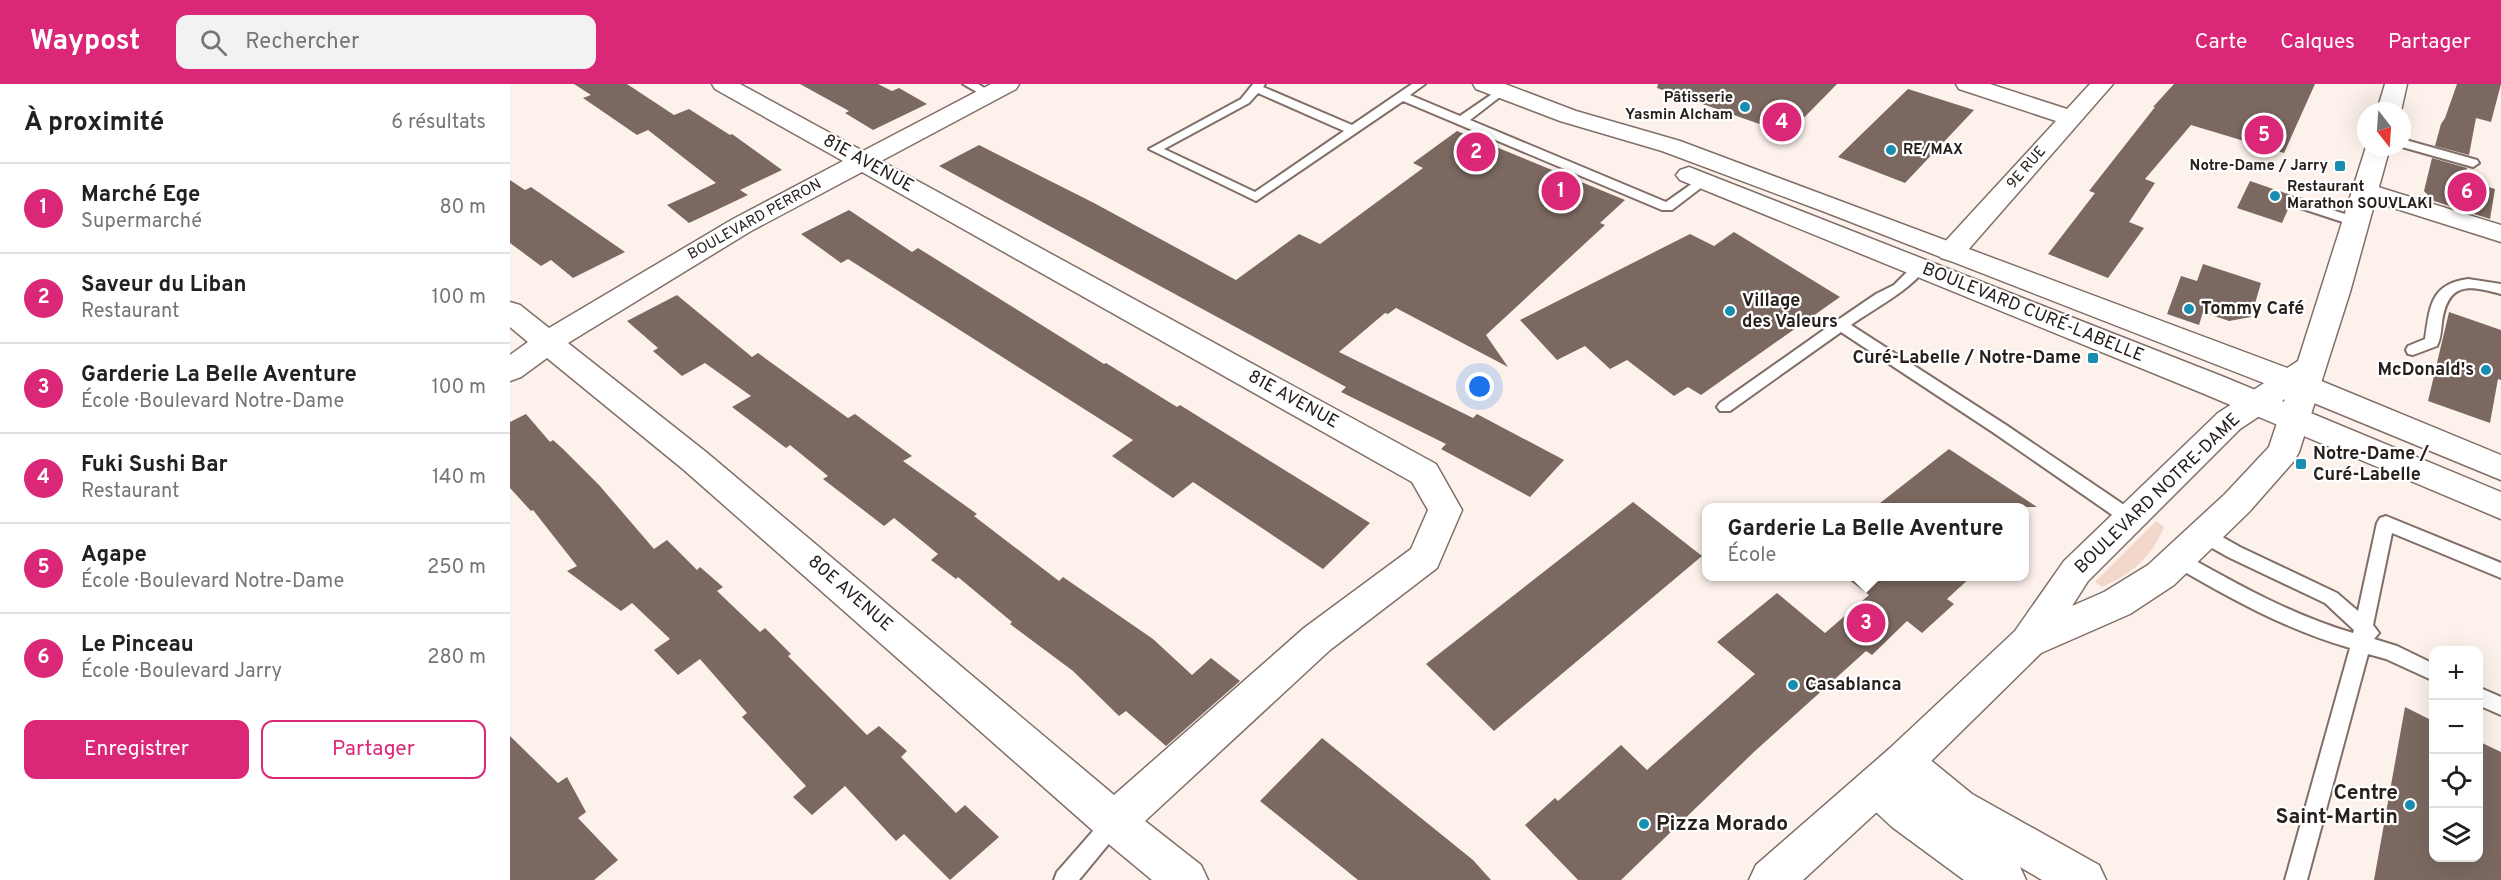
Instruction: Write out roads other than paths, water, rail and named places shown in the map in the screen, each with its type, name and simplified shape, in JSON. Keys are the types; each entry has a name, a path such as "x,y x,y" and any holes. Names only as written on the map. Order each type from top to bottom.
{"street":[{"name":"81E AVENUE","path":"723,84 1424,473 1445,510 1425,558 1317,639 1114,822"},
{"path":"1967,84 2072,118"},
{"name":"9E RUE","path":"1951,252 2102,84"},
{"path":"2391,102 2396,84"},
{"name":"BOULEVARD PERRON","path":"510,370 547,343 742,225 863,161 988,87"},
{"name":"BOULEVARD CURÉ-LABELLE","path":"1492,87 1568,116 1671,146 1951,252 2301,378 2501,468"},
{"name":"BOULEVARD CURÉ-LABELLE","path":"1568,116 1654,160 1704,181 2294,418 2501,506"},
{"name":"BOULEVARD NOTRE-DAME","path":"2028,642 2117,603 2148,585 2179,560 2237,503 2283,452 2294,418 2301,378 2336,292 2375,156"},
{"path":"2365,191 2501,234"},
{"name":"80E AVENUE","path":"510,312 695,461 1114,822 1186,880"},
{"name":"BOULEVARD NOTRE-DAME","path":"1771,880 1890,774 2028,642 2076,571 2229,421 2301,378"},
{"path":"1890,774 1931,835 2004,880"},
{"path":"1890,774 1957,808 2084,880"}],"lane":[{"path":"1353,130 1258,86 1245,101 1155,149 1256,197 1353,130 1419,84"},
{"path":"1461,121 1492,87"},
{"path":"1402,96 1667,207 1704,181"},
{"path":"2411,146 2473,163"},
{"path":"2298,203 2355,222"},
{"path":"1725,407 1840,325 1881,297 1899,288 1919,268"},
{"path":"2413,350 2432,342 2441,298 2447,291 2477,282 2501,289"},
{"path":"2447,291 2466,290 2501,301"},
{"path":"1840,325 2000,429 2130,518"},
{"path":"2296,880 2354,673 2386,524 2501,571"},
{"path":"2204,535 2234,552 2331,598 2362,635 2429,671"},
{"path":"2179,560 2227,588 2322,632 2362,635"},
{"path":"2483,697 2501,706"},
{"path":"1065,880 1114,822"}],"place":[{"name":"Pâtisserie Yasmin Alcham","path":"1745,107"},
{"name":"Fuki Sushi Bar","path":"1782,122"},
{"name":"Agape","path":"2264,135"},
{"name":"RE/MAX","path":"1891,150"},
{"name":"Saveur du Liban","path":"1476,152"},
{"name":"Notre-Dame / Jarry","path":"2340,166"},
{"name":"Marché Ege","path":"1561,191"},
{"name":"Le Pinceau","path":"2467,192"},
{"name":"Restaurant Marathon SOUVLAKI","path":"2275,196"},
{"name":"Tommy Café","path":"2189,309"},
{"name":"Village des Valeurs","path":"1730,311"},
{"name":"Curé-Labelle / Notre-Dame","path":"2093,358"},
{"name":"McDonald's","path":"2486,370"},
{"name":"Notre-Dame / Curé-Labelle","path":"2301,464"},
{"name":"Garderie La Belle Aventure","path":"1866,623"},
{"name":"Casablanca","path":"1793,685"},
{"name":"Centre Saint-Martin","path":"2410,805"},
{"name":"Pizza Morado","path":"1644,824"}]}
